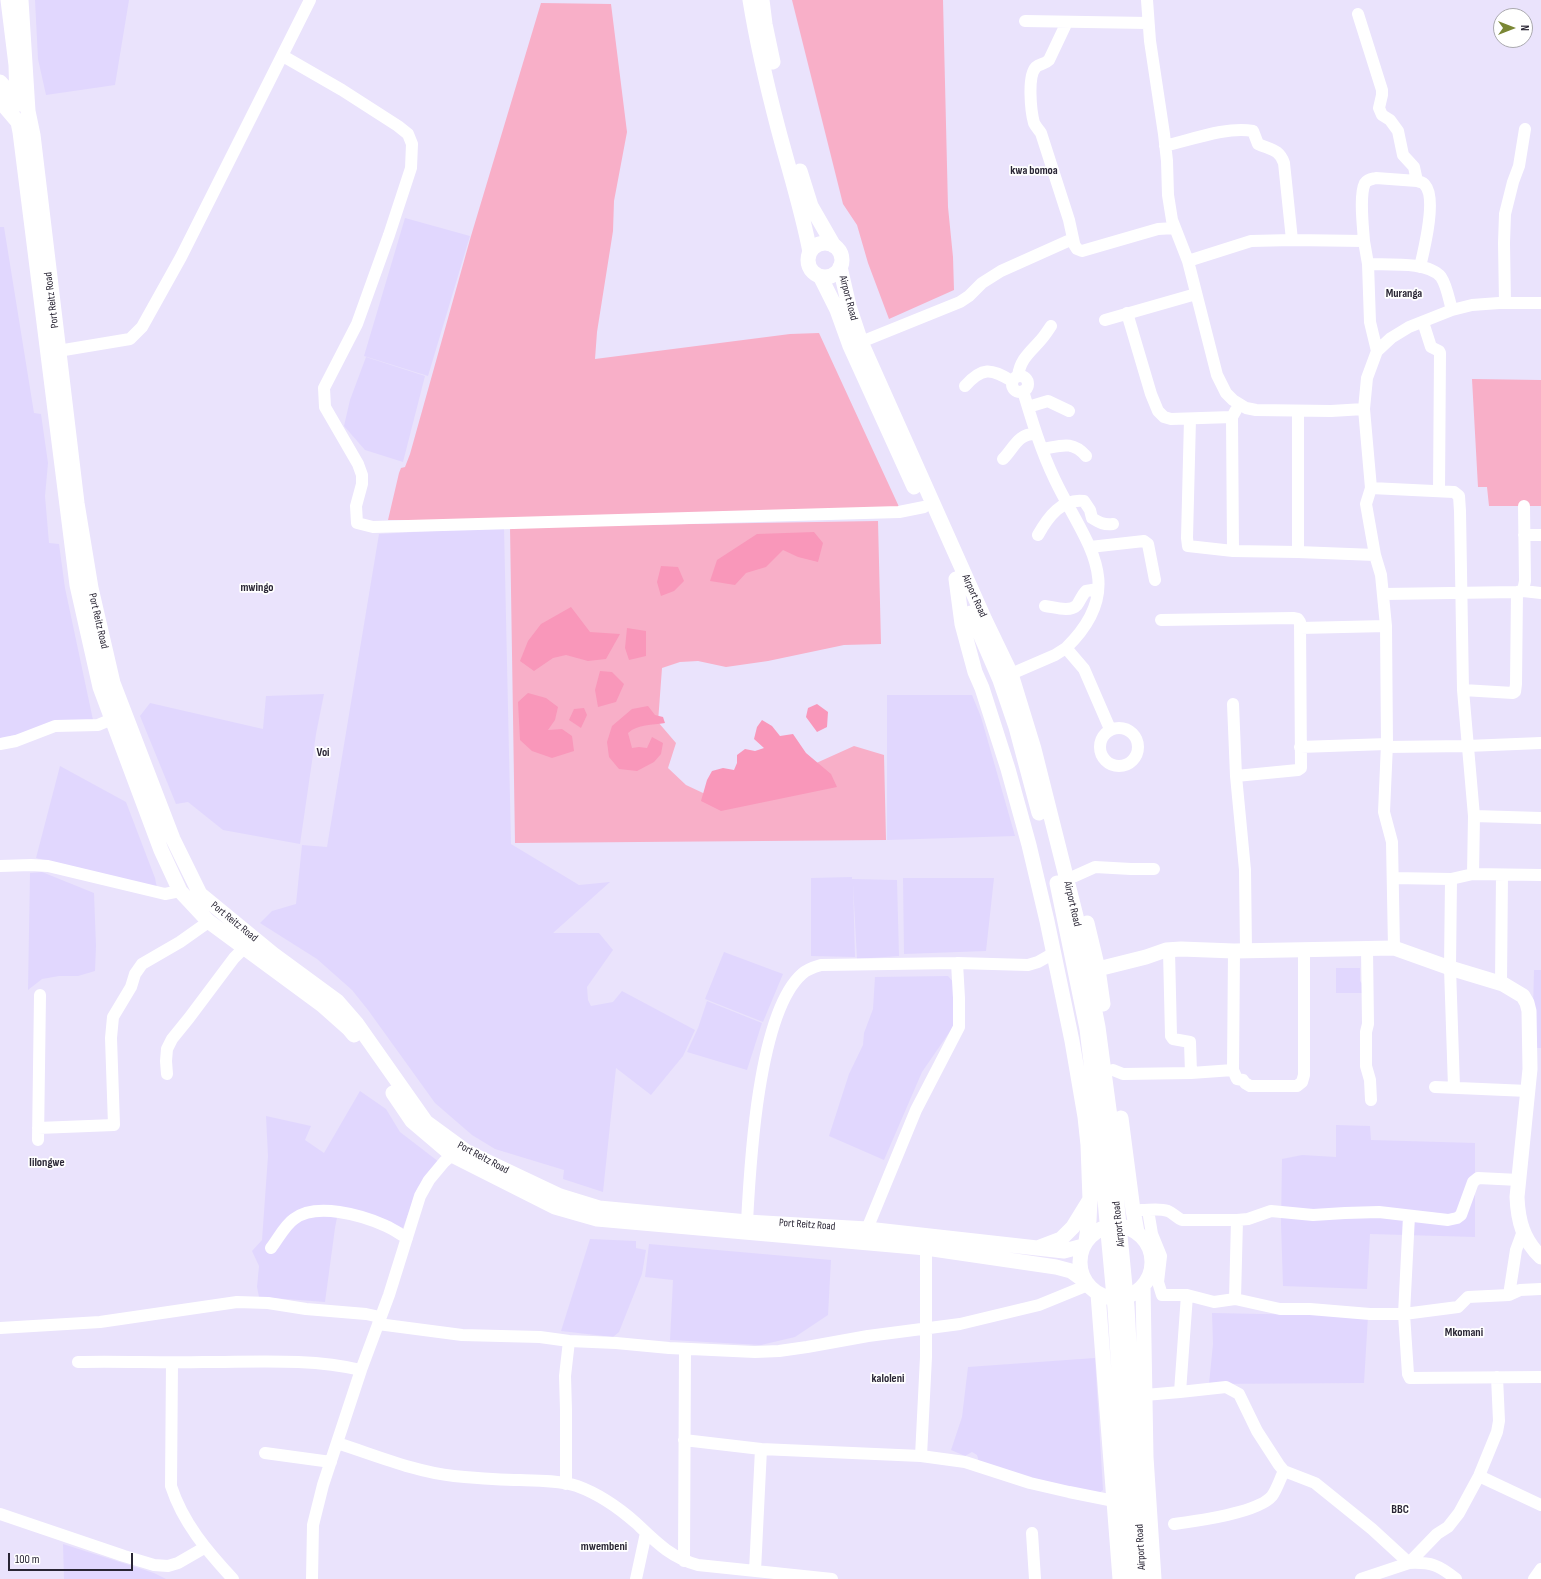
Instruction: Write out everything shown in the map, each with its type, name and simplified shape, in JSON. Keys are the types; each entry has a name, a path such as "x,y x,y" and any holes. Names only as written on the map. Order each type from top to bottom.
{"main road":[{"path":"750,0 754,26 778,127 810,252 808,262 812,270 820,276 834,274 842,262 840,253 834,246 811,206 800,174 770,48 762,0"},
{"name":"Port Reitz Road","path":"9,5 21,112"},
{"name":"Port Reitz Road","path":"9,5 21,112 33,136 77,503 91,588 113,683 173,839 200,894 273,954 337,1002 357,1024 426,1122 467,1152 560,1196 599,1208 747,1222 867,1229 1064,1251 1085,1243"},
{"path":"0,42 12,32"},
{"path":"0,82 21,112 21,140 77,585 100,688 161,850 180,891 208,921 322,1004 349,1029 412,1121 452,1155 555,1207 597,1219 926,1248 1056,1267 1071,1271 1091,1287 1110,1298 1122,1298 1134,1294 1143,1286 1151,1272 1152,1260 1149,1247 1137,1232 1126,1227 1107,1226 1096,1232 1085,1243"},
{"path":"0,101 21,112"},
{"path":"810,252 816,245 821,243 830,243 834,246"},
{"name":"Airport Road","path":"840,267 849,306 861,342 984,620 1011,674 1029,734 1076,916 1099,1034 1112,1132 1115,1184 1127,1307 1142,1579"},
{"name":"Airport Road","path":"820,276 837,310 850,346 924,507 1000,680 1016,727 1060,892 1088,978 1087,1029 1096,1103 1115,1300 1132,1579"},
{"path":"956,579 962,624 975,672 982,688 1008,769 1029,845 1054,953 1072,1041 1085,1117 1088,1145 1090,1200 1089,1221 1085,1243 1081,1253 1080,1268 1091,1287 1114,1501 1120,1579"},
{"path":"1058,846 1075,876 1088,978 1114,1070 1137,1232"},
{"path":"1088,978 1169,951 1181,949 1240,951 1394,948 1450,968 1501,983 1518,992 1527,1003 1529,1012 1535,1069 1528,1091 1519,1180 1518,1209 1523,1231 1529,1244 1541,1257"},
{"path":"1038,1248 1061,1239 1073,1227 1090,1200"},
{"path":"1143,1286 1146,1457 1154,1579"}],"street":[{"path":"58,351 130,339 142,328 181,257 310,0"},
{"path":"1147,0 1152,56 1165,146 1168,195 1175,228 1188,261 1217,375 1226,393 1239,405 1256,410 1298,411 1364,409"},
{"path":"1358,14 1382,90 1379,108 1382,115 1390,120 1398,131 1403,155 1414,167 1417,181"},
{"path":"1025,21 1148,23"},
{"path":"1067,22 1049,60 1046,63 1037,66 1033,72 1031,84 1031,107 1034,122 1041,133 1077,249 1082,251 1158,229 1175,228"},
{"path":"282,56 342,90 398,126 408,134 412,144 411,168 357,324 324,388 325,407 358,464 362,476 362,484 356,506 357,523 373,527 381,527 899,512 924,507"},
{"path":"1505,303 1505,214 1513,182 1519,166 1525,129"},
{"path":"1165,146 1215,134 1233,131 1253,131 1258,144 1277,152 1281,156 1284,163 1292,240"},
{"path":"1377,351 1369,311 1368,264 1364,241 1362,196 1366,182 1370,179 1376,178 1417,181 1426,186 1428,191 1430,217 1420,267"},
{"path":"861,342 960,302 969,296 982,283 1010,266 1068,241 1072,241 1074,243"},
{"path":"1188,261 1251,241 1364,241"},
{"path":"1368,264 1420,267 1437,274 1445,285 1452,310"},
{"path":"1105,320 1196,294"},
{"path":"1394,948 1392,842 1384,812 1386,745 1386,626 1381,575 1375,555 1366,504 1371,488 1364,409 1367,378 1377,351 1397,334 1423,322 1452,310 1472,305 1541,303"},
{"path":"1127,313 1151,394 1158,411 1166,418 1190,419 1232,417"},
{"path":"1423,322 1431,347 1437,349 1440,353 1439,491"},
{"path":"1015,379 1024,358 1040,342 1050,326"},
{"path":"965,386 983,371 1015,379 1024,377 1028,381 1027,387 1023,391 1036,434 1066,503 1090,547 1097,566 1098,589 1096,602 1089,621 1074,641 1055,655 1011,674"},
{"path":"1028,407 1048,401 1069,411"},
{"path":"1233,552 1232,417 1239,405"},
{"path":"1298,411 1298,552"},
{"path":"1190,419 1187,543 1189,547 1233,552 1298,552 1375,555"},
{"path":"1002,460 1019,439 1023,436 1036,434"},
{"path":"1042,449 1074,445 1086,456"},
{"path":"1371,488 1454,492 1459,496 1463,690 1474,816 1473,874"},
{"path":"1038,535 1051,515 1066,503 1075,501 1084,501 1090,510 1092,518 1105,525 1113,524"},
{"path":"1463,690 1515,692 1520,592 1525,581 1524,506"},
{"path":"1524,535 1541,535"},
{"path":"1090,547 1144,542 1148,544 1155,580"},
{"path":"1045,606 1069,609 1073,608 1077,605 1086,591 1098,589"},
{"path":"1384,594 1541,593"},
{"path":"1161,620 1293,618 1298,619 1300,622 1300,747 1302,766 1300,770 1236,776"},
{"path":"1300,628 1386,626"},
{"path":"1066,648 1087,675 1110,729"},
{"path":"1233,704 1236,776 1245,870 1233,1070 1237,1079 1243,1080 1250,1086 1296,1086 1302,1082 1304,1075 1304,950"},
{"path":"0,744 16,741 55,726 98,725 112,719"},
{"path":"1300,747 1541,744"},
{"path":"1474,816 1541,818"},
{"path":"0,866 48,866 165,894 180,891"},
{"path":"1075,876 1094,867 1154,869"},
{"path":"1393,878 1450,879 1473,874 1541,875"},
{"path":"1501,983 1502,875"},
{"path":"1450,879 1450,968 1454,1087"},
{"path":"38,1128 115,1124 111,1077 111,1038 113,1017 131,987 135,974 142,964 180,942 208,921"},
{"path":"167,1074 167,1049 172,1039 240,952 243,946"},
{"path":"1367,949 1368,1024 1366,1032 1366,1066 1370,1080 1371,1100"},
{"path":"1169,951 1171,1036 1173,1039 1190,1042 1191,1073"},
{"path":"747,1222 750,1170 758,1100 771,1032 784,999 791,987 801,975 811,968 821,965 957,963 1028,965 1038,962 1054,953"},
{"path":"867,1229 916,1110 959,1027 960,998 957,963"},
{"path":"38,1140 40,995"},
{"path":"1114,1070 1123,1074 1191,1073 1233,1070"},
{"path":"1435,1087 1528,1091"},
{"path":"312,1579 313,1525 331,1462 361,1370 420,1196 429,1180 452,1155"},
{"path":"1133,1210 1161,1209 1170,1212 1175,1217 1182,1220 1237,1220 1271,1211 1313,1215 1379,1212 1448,1220 1457,1218 1463,1210 1473,1182 1478,1178 1519,1180"},
{"path":"271,1248 292,1220 301,1214 317,1210 330,1210 372,1220 387,1226 407,1238"},
{"path":"1148,1210 1152,1234 1161,1256 1158,1282 1162,1295 1187,1296 1214,1302 1235,1299 1280,1309 1310,1309 1370,1314 1404,1314 1458,1307 1468,1297 1509,1295 1520,1290 1541,1289"},
{"path":"1409,1216 1404,1314 1408,1374 1410,1378 1541,1377"},
{"path":"1235,1299 1237,1220"},
{"path":"1509,1295 1516,1250 1523,1231"},
{"path":"921,1456 926,1329 926,1248"},
{"path":"0,1328 100,1322 237,1302 268,1303 312,1310 366,1314 379,1320 462,1334 540,1337 569,1341 755,1352 778,1351 868,1336 960,1324 1039,1305 1091,1287"},
{"path":"1180,1392 1187,1296"},
{"path":"566,1484 565,1376 569,1341"},
{"path":"684,1561 685,1349"},
{"path":"78,1362 305,1362 361,1370"},
{"path":"172,1363 171,1486 182,1515 204,1548 233,1579"},
{"path":"1409,1563 1437,1534 1448,1527 1454,1520 1479,1476 1497,1432 1497,1377"},
{"path":"1145,1395 1226,1387 1239,1394 1257,1431 1284,1471 1311,1480 1372,1529 1409,1563"},
{"path":"684,1440 761,1449 921,1456 965,1462 996,1473 1045,1487 1114,1501"},
{"path":"337,1443 438,1473 488,1479 552,1481 576,1486 595,1494 616,1507 666,1550 684,1561 712,1567 832,1579"},
{"path":"755,1571 761,1449"},
{"path":"265,1453 331,1462"},
{"path":"1174,1524 1201,1521 1229,1515 1264,1503 1272,1496 1284,1471"},
{"path":"1479,1476 1541,1505"},
{"path":"0,1514 154,1565 168,1566 178,1564 204,1548"},
{"path":"636,1579 646,1533"},
{"path":"1032,1534 1035,1579"},
{"path":"1361,1579 1409,1563 1421,1562 1436,1565 1456,1579"},
{"path":"1534,1579 1541,1569"}],"shaded area":[{"path":"35,0 129,0 115,85 46,95 38,59"},
{"path":"792,0 943,0 948,207 953,257 954,290 889,319 868,263 857,225 843,204"},
{"path":"541,3 611,4 627,132 614,201 613,231 597,332 595,359 790,334 819,333 900,509 536,520 388,520 399,473 401,468 405,467 410,454 471,236"},
{"path":"405,218 470,236 428,376 364,356"},
{"path":"0,227 4,227 34,413 41,414 48,463 45,496 49,543 59,544 65,588 93,720 0,738"},
{"path":"366,357 425,376 403,462 365,450 344,426 350,400"},
{"path":"1472,379 1541,380 1541,506 1489,506 1487,487 1478,487"},
{"path":"878,521 881,644 844,645 768,661 726,667 698,661 680,662 662,668 658,722 676,743 668,768 686,785 703,793 721,806 854,746 884,755 886,840 515,843 510,527"},
{"path":"504,527 511,844 579,885 610,882 553,933 599,933 613,950 587,987 588,1000 591,1006 613,1002 622,991 695,1030 683,1056 651,1095 616,1068 603,1192 563,1179 564,1170 495,1149 472,1135 435,1103 352,990 317,959 260,923 272,911 296,904 302,845 327,847 379,534"},
{"path":"814,532 823,543 818,562 798,557 783,550 766,567 746,573 735,585 710,581 717,560 757,534"},
{"path":"661,566 678,567 684,581 674,591 661,596 657,582"},
{"path":"571,607 590,632 620,634 606,659 588,661 566,655 553,658 534,671 520,661 528,641 541,624"},
{"path":"627,628 646,631 646,656 629,660 625,648"},
{"path":"600,671 612,672 624,684 616,702 598,707 595,690"},
{"path":"528,693 546,698 558,707 555,720 548,730 562,729 572,736 574,751 552,758 532,751 520,740 518,702"},
{"path":"324,694 316,734 300,844 223,830 188,802 176,804 140,716 150,703 263,729 266,696"},
{"path":"887,695 972,695 981,717 1015,836 887,840"},
{"path":"817,704 828,712 827,727 817,732 806,717 808,708"},
{"path":"648,706 655,715 663,717 665,723 641,726 628,733 632,748 647,748 652,737 663,743 661,754 654,762 637,771 619,769 609,757 607,742 612,726 632,709"},
{"path":"584,708 587,715 581,728 569,720 574,709"},
{"path":"762,720 772,726 780,736 793,734 806,753 831,774 837,787 721,811 701,801 707,780 712,771 723,768 734,770 737,763 737,755 745,749 755,751 764,748 754,739 757,727"},
{"path":"60,766 126,802 155,878 157,888 36,858"},
{"path":"42,872 94,893 96,946 95,971 78,976 59,976 42,979 28,990 30,873"},
{"path":"852,877 852,879 897,880 899,956 857,959 853,884 855,957 811,956 811,878"},
{"path":"903,878 994,878 986,951 904,954"},
{"path":"724,952 783,974 763,1022 705,999"},
{"path":"1336,968 1360,968 1360,981 1366,989 1366,993 1336,993"},
{"path":"1534,970 1541,970 1541,1048 1532,1048"},
{"path":"948,976 954,983 953,1027 922,1072 884,1160 829,1136 849,1074 863,1045 864,1033 873,1009 875,977"},
{"path":"707,1001 762,1023 747,1070 687,1052 698,1028"},
{"path":"360,1091 386,1109 400,1132 439,1162 418,1187 403,1228 339,1207 325,1302 259,1297 257,1287 259,1266 252,1251 262,1240 268,1156 266,1116 311,1126 305,1140 324,1153"},
{"path":"1336,1125 1370,1126 1371,1140 1475,1143 1475,1237 1370,1234 1367,1289 1283,1286 1281,1224 1282,1159 1302,1155 1336,1157"},
{"path":"590,1239 636,1241 636,1248 646,1250 642,1274 619,1332 613,1337 561,1331"},
{"path":"649,1244 831,1260 828,1315 795,1337 761,1345 670,1340 673,1280 645,1277"},
{"path":"1212,1313 1368,1316 1364,1383 1209,1384 1213,1344"},
{"path":"1095,1358 1103,1490 1099,1493 1026,1479 979,1462 977,1455 972,1452 965,1456 951,1450 962,1417 968,1367"},
{"path":"63,1544 154,1573 166,1579 64,1579"}],"district":[{"name":"kwa bomoa","path":"1034,171"},
{"name":"Muranga","path":"1404,294"},
{"name":"mwingo","path":"257,588"},
{"name":"Voi","path":"323,753"},
{"name":"lilongwe","path":"47,1163"},
{"name":"Mkomani","path":"1464,1333"},
{"name":"kaloleni","path":"888,1379"},
{"name":"BBC","path":"1400,1510"},
{"name":"mwembeni","path":"604,1547"}]}
